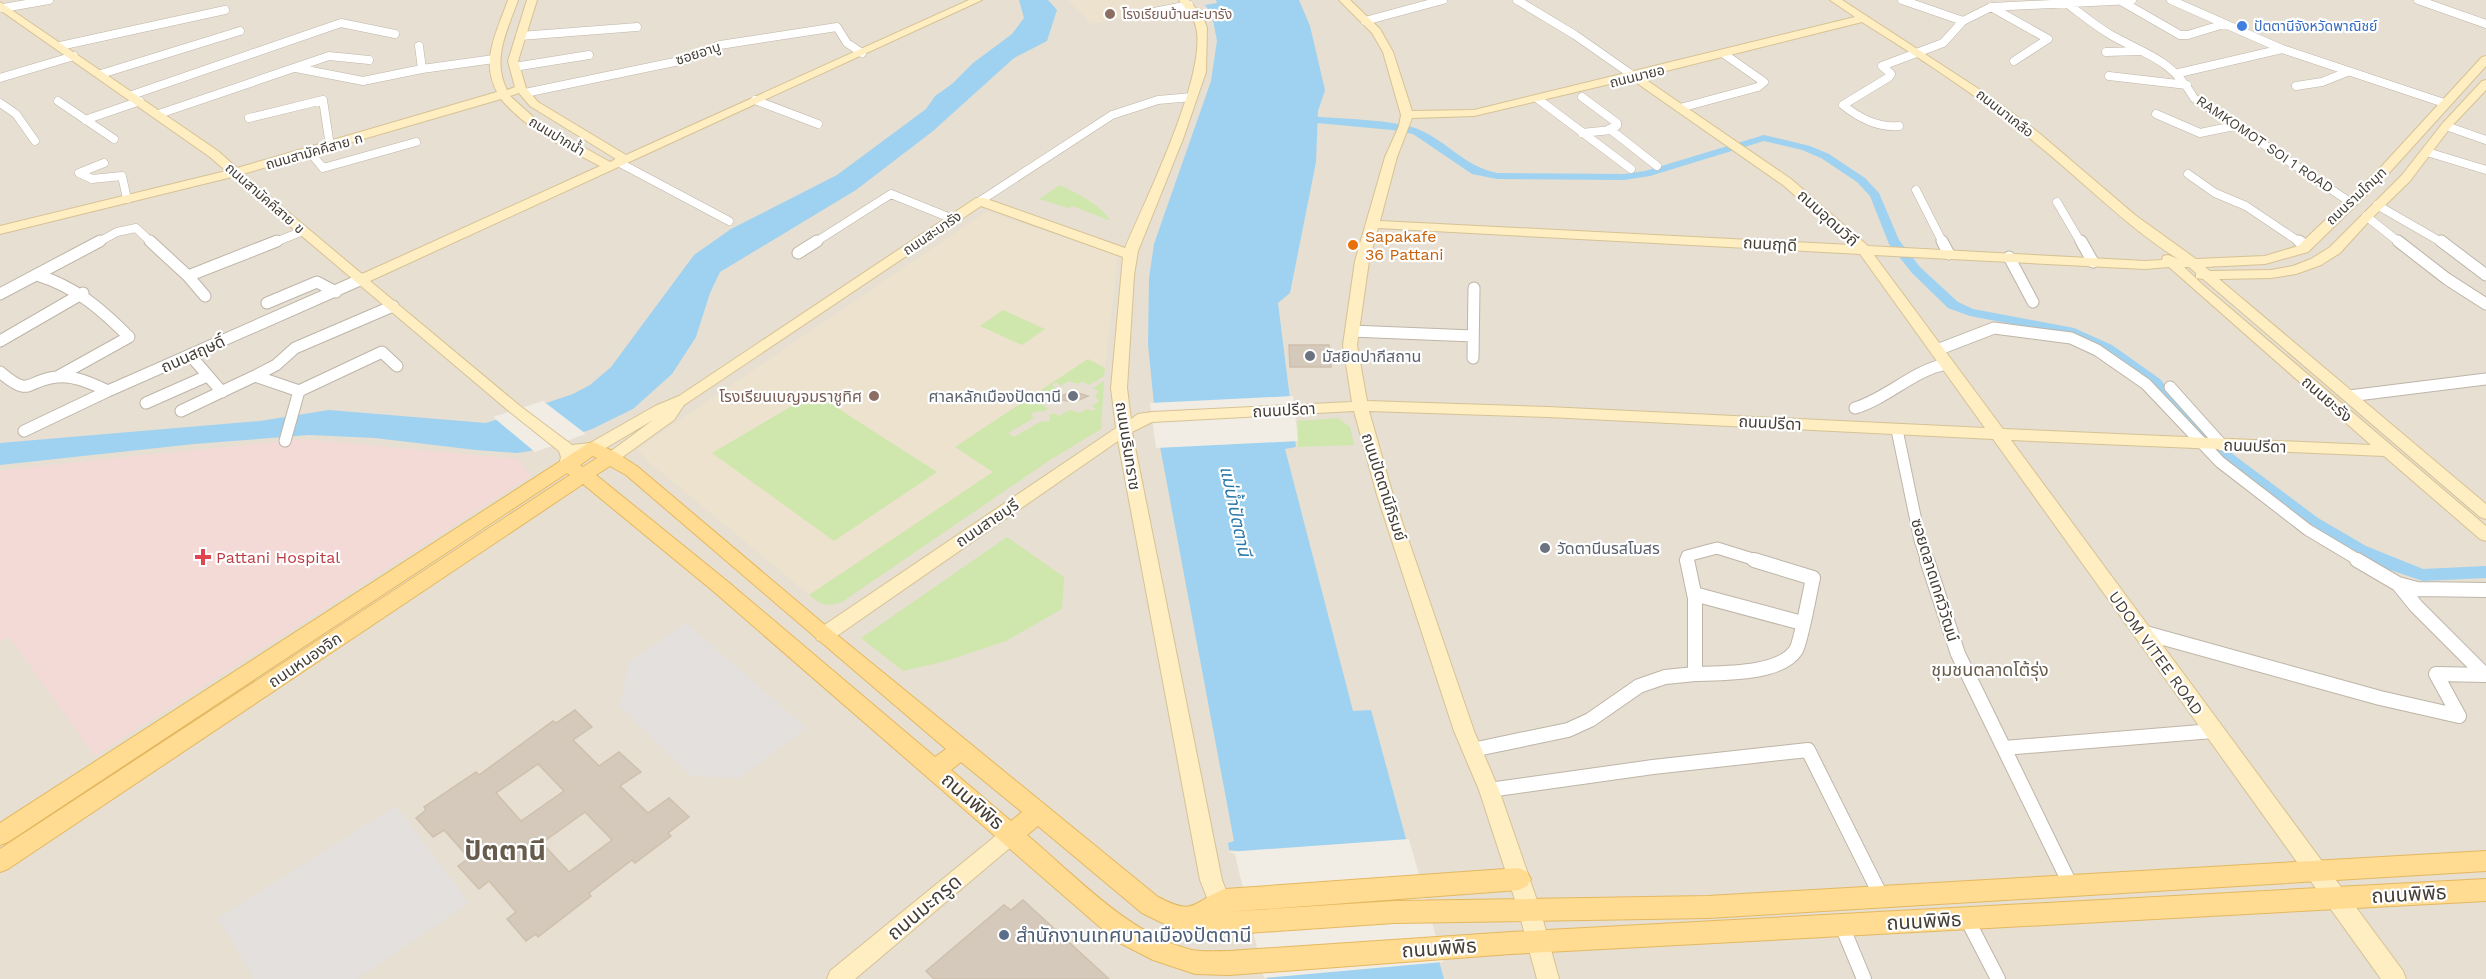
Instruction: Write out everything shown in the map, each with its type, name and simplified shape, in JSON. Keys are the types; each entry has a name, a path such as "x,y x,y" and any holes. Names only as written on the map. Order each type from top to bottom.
{"main road":[{"name":"ถนนหนองจิก","path":"0,835 570,458 602,453"},
{"name":"ถนนพิพิธ","path":"602,453 632,471 1150,905 1175,918 1219,924 1394,912 1708,907 2486,861"},
{"name":"ถนนหนองจิก","path":"0,862 208,725 570,458"},
{"name":"ถนนพิพิธ","path":"570,458 1125,933 1162,952 1195,962 1235,968 1511,943 2486,890"},
{"path":"720,586 746,568"},
{"path":"787,644 819,630"},
{"path":"864,709 891,688"},
{"path":"191,710 208,725"},
{"path":"936,769 963,748"},
{"path":"96,772 111,789"},
{"path":"1011,835 1039,811"},
{"path":"1191,920 1222,902 1519,879"}],"street":[{"path":"2,7 50,0"},
{"path":"502,95 496,81 494,59 513,0"},
{"path":"523,91 513,61 532,0"},
{"path":"362,279 977,0"},
{"path":"1344,0 1376,31 1388,52 1404,125"},
{"path":"1365,21 1443,0"},
{"path":"1517,0 1575,35 1635,77"},
{"name":"ถนนนาเกลือ","path":"1835,0 1968,84 2162,244 2187,268"},
{"path":"1902,0 1963,21"},
{"path":"1899,126 1890,128 1876,124 1843,105 1889,77 1891,74 1882,66 1942,43 1963,21 1991,7 2013,2 2132,0"},
{"path":"2171,0 2282,49 2444,103"},
{"path":"2418,0 2486,24"},
{"path":"2121,1 2180,35 2188,35 2224,24"},
{"name":"RAMKOMOT SOI 1 ROAD","path":"2065,2 2112,36 2146,51 2179,73 2194,98 2350,202"},
{"path":"1149,13 1187,3"},
{"name":"ถนนนรินทราช","path":"1187,3 1198,17 1203,42 1200,72 1131,255 1127,275 1119,388 1124,430 1211,880 1222,902"},
{"name":"ถนนสามัคคีสาย ข","path":"2,7 102,74 214,154 570,458"},
{"path":"1991,7 2048,39 2014,62"},
{"path":"60,46 225,10"},
{"name":"ถนนมายอ","path":"1404,125 1474,113 1635,77 1864,18"},
{"path":"86,120 136,98 341,23 395,34"},
{"path":"520,36 637,27"},
{"name":"ซอยอาบู","path":"523,91 684,60 720,45 837,27 847,43 862,52"},
{"path":"102,74 240,31"},
{"path":"419,46 422,69"},
{"path":"2179,73 2282,49"},
{"path":"2106,52 2146,51"},
{"path":"1680,108 1758,87 1764,82 1724,54"},
{"path":"514,67 589,55"},
{"path":"0,78 74,56"},
{"path":"159,114 329,56 369,60"},
{"path":"294,68 356,81 494,59"},
{"name":"ถนนรามโกมุท","path":"2187,268 2287,256 2306,246 2388,167 2486,59"},
{"path":"2296,86 2322,82 2347,72"},
{"path":"2109,76 2187,85"},
{"name":"ถนนอุดมวิถี","path":"1635,77 1787,182 1847,232 1863,249 1997,435"},
{"name":"ถนนรามโกมุท","path":"2204,274 2271,274 2296,270 2316,262 2335,250 2406,178 2446,126 2486,83"},
{"name":"ถนนสามัคคีสาย ก","path":"0,230 234,173 330,147 502,95 523,91"},
{"name":"ถนนปากน้ำ","path":"523,91 534,104 617,162"},
{"name":"ถนนปากน้ำ","path":"502,95 528,121 617,162"},
{"name":"ถนนสะบารัง","path":"602,453 669,416 684,399 1112,115 1158,100 1192,97"},
{"path":"1582,97 1617,123 1617,126 1582,133"},
{"path":"1538,99 1631,169"},
{"path":"249,118 323,100 330,147"},
{"path":"755,100 818,124"},
{"path":"58,101 114,139"},
{"path":"0,103 16,114 35,141"},
{"path":"2156,114 2200,133 2234,126"},
{"name":"ถนนปัตตานีภิรมย์","path":"1404,125 1391,157 1362,261 1350,345 1360,406 1385,495 1472,750 1489,790 1519,879 1548,979"},
{"path":"2446,126 2486,140"},
{"path":"1609,129 1657,166"},
{"path":"310,152 323,168 416,141"},
{"path":"2427,152 2486,170"},
{"path":"617,162 729,221"},
{"path":"104,163 79,172 92,179 122,176 127,199"},
{"path":"2188,174 2215,193 2246,206 2306,246"},
{"path":"1916,190 1949,254"},
{"path":"798,254 891,194 953,219"},
{"path":"980,201 1131,255"},
{"path":"2057,202 2093,262"},
{"path":"2377,205 2437,238 2486,275"},
{"path":"2366,216 2447,279 2486,304"},
{"name":"ถนนฤๅดี","path":"1371,224 2145,265 2169,262"},
{"path":"0,294 117,232 136,228 188,276 205,296"},
{"path":"188,276 303,231"},
{"name":"ถนนนาเกลือ","path":"2162,244 2169,262"},
{"path":"2009,257 2033,302"},
{"name":"ถนนยะรัง","path":"2169,262 2204,274 2486,513"},
{"name":"ถนนยะรัง","path":"2187,268 2387,451 2486,535"},
{"path":"0,372 17,386 31,386 57,377 129,337 83,293 60,281 37,275"},
{"name":"ถนนสฤษดิ์","path":"24,431 108,391 362,279"},
{"path":"267,303 317,282 336,292"},
{"path":"1473,358 1474,288"},
{"path":"0,341 83,293"},
{"path":"181,411 276,365 295,348 393,306"},
{"path":"1937,350 1994,328 2071,338 2097,350 2146,384 2212,444"},
{"path":"1352,331 1473,336"},
{"path":"255,376 299,391 382,352 397,366"},
{"path":"190,355 222,392"},
{"path":"1855,408 1878,400 1930,367 1946,364"},
{"path":"146,403 207,376"},
{"path":"57,377 86,381 108,391"},
{"path":"2349,396 2486,379"},
{"path":"2170,387 2212,444 2220,462 2308,530 2398,584 2417,589 2445,591 2486,590"},
{"path":"285,441 299,391"},
{"name":"ถนนปรีดา","path":"1152,417 1360,406 1548,412 1997,435 2387,451"},
{"name":"ถนนสายบุรี","path":"819,630 1124,430 1144,418 1152,417"},
{"name":"ซอยตลาดเทศวิวัฒน์","path":"1897,430 1923,550 1958,654 2071,886"},
{"name":"UDOM VITEE ROAD","path":"1997,435 2395,979"},
{"path":"570,458 602,453"},
{"path":"1472,750 1577,727 1599,715 1627,691 1644,683 1666,677 1695,675 1753,670 1779,663 1796,650 1813,578 1717,548 1687,555 1686,562 1694,594 1695,675"},
{"path":"2398,584 2416,606 2485,675"},
{"path":"1694,594 1802,623"},
{"path":"2140,632 2380,698 2459,716 2436,674 2485,675"},
{"path":"2004,748 2213,731"},
{"path":"1489,790 1653,767 1808,750 1881,896"},
{"name":"ถนนมะกรูด","path":"838,979 1011,835"},
{"path":"1967,919 1998,979"},
{"path":"1842,926 1864,979"}],"shaded area":[{"path":"0,0 2486,0 2486,979 0,979"},
{"name":"โรงเรียนบ้านสะบารัง","path":"1068,0 1179,0 1184,5 1091,24"},
{"name":"โรงเรียนเบญจมราชูทิศ","path":"987,211 1118,256 1105,368 1088,359 956,447 994,472 809,595 649,462 637,449"},
{"name":"Pattani Hospital","path":"303,439 518,459 531,476 95,756 9,637 0,640 0,470"},
{"path":"686,623 806,728 739,778 691,776 620,707 628,663"},
{"path":"396,806 469,903 357,979 254,979 218,918"}],"green space":[{"path":"1060,185 1092,203 1104,212 1109,220 1072,206 1068,208 1039,199"},
{"path":"1003,310 1045,329 1022,345 980,326"},
{"path":"1088,359 1105,368 1104,376 1089,385 1082,381 1078,384 1068,381 1061,386 1056,382 1052,385 1056,388 1049,393 1053,398 1043,405 1048,409 1032,413 1031,416 1034,418 1008,433 1014,437 1040,422 1049,421 1048,416 1054,413 1059,416 1070,410 1080,413 1087,409 1092,411 1096,409 1092,406 1099,401 1095,395 1099,392 1093,388 1104,381 1101,429 1050,460 842,602 824,604 809,595 993,472 955,447"},
{"path":"814,393 937,472 834,541 712,453"},
{"path":"1338,418 1350,427 1354,445 1298,447 1298,421"},
{"path":"1007,537 1064,577 1062,609 1006,641 946,661 903,671 861,638"}],"water":[{"path":"1019,0 1048,0 1057,10 1047,41 1014,58 933,131 856,190 720,272 710,293 696,337 672,374 633,409 592,429 530,451 517,453 375,438 309,435 194,444 0,465 0,443 260,421 329,410 486,423 573,394 590,385 611,367 694,255 731,229 837,175 926,109 935,96 952,84 973,63 1012,34 1024,18"},
{"name":"แม่น้ำปัตตานี","path":"1216,0 1299,0 1310,26 1325,90 1318,111 1316,162 1290,293 1278,303 1296,447 1285,449 1353,711 1371,710 1444,979 1267,979 1237,851 1229,850 1228,843 1234,841 1156,425 1148,344 1149,278 1154,244 1211,81 1217,41 1212,15 1205,5 1217,3"}],"pier":[{"path":"1293,396 1298,441 1156,448 1150,403"},
{"path":"543,401 586,434 535,452 493,417"},
{"path":"1409,839 1443,962 1264,978 1235,854 1227,852"}],"building":[{"name":"มัสยิดปากีสถาน","path":"1289,345 1329,345 1331,367 1290,367"},
{"name":"ศาลหลักเมืองปัตตานี","path":"1072,391 1088,396 1074,402 1056,399"},
{"path":"575,710 592,727 573,740 599,766 619,752 641,772 620,786 648,813 669,798 689,817 668,833 671,836 635,863 632,860 589,893 591,896 538,937 536,934 526,941 507,919 516,912 489,881 479,889 458,866 469,858 444,830 433,837 416,818 426,810 424,807 476,772 479,775 553,721 556,723","holes":["538,764 564,791 521,821 496,793","585,812 612,840 569,872 542,843"]},
{"name":"สำนักงานเทศบาลเมืองปัตตานี","path":"1023,900 1109,979 934,979 926,971 1004,905 1011,910"}],"waterway":[{"path":"1300,119 1392,127 1416,132 1476,172 1497,176 1624,177 1646,174 1764,138 1806,148 1825,156 1861,180 1875,195 1893,241 1916,270 1953,305 1970,312 2069,331 2107,348 2155,382 2178,410 2229,458 2313,522 2360,550 2423,575 2486,572"}],"place":[{"name":"โรงเรียนบ้านสะบารัง","path":"1110,14"},
{"name":"ปัตตานีจังหวัดพาณิชย์","path":"2242,26"},
{"name":"Sapakafe 36 Pattani","path":"1353,245"},
{"name":"มัสยิดปากีสถาน","path":"1310,356"},
{"name":"โรงเรียนเบญจมราชูทิศ","path":"874,396"},
{"name":"ศาลหลักเมืองปัตตานี","path":"1073,396"},
{"name":"วัดตานีนรสโมสร","path":"1545,548"},
{"name":"Pattani Hospital","path":"203,557"},
{"name":"สำนักงานเทศบาลเมืองปัตตานี","path":"1004,935"}],"district":[{"name":"ชุมชนตลาดโต้รุ่ง","path":"1990,669"},
{"name":"ปัตตานี","path":"505,851"}]}
